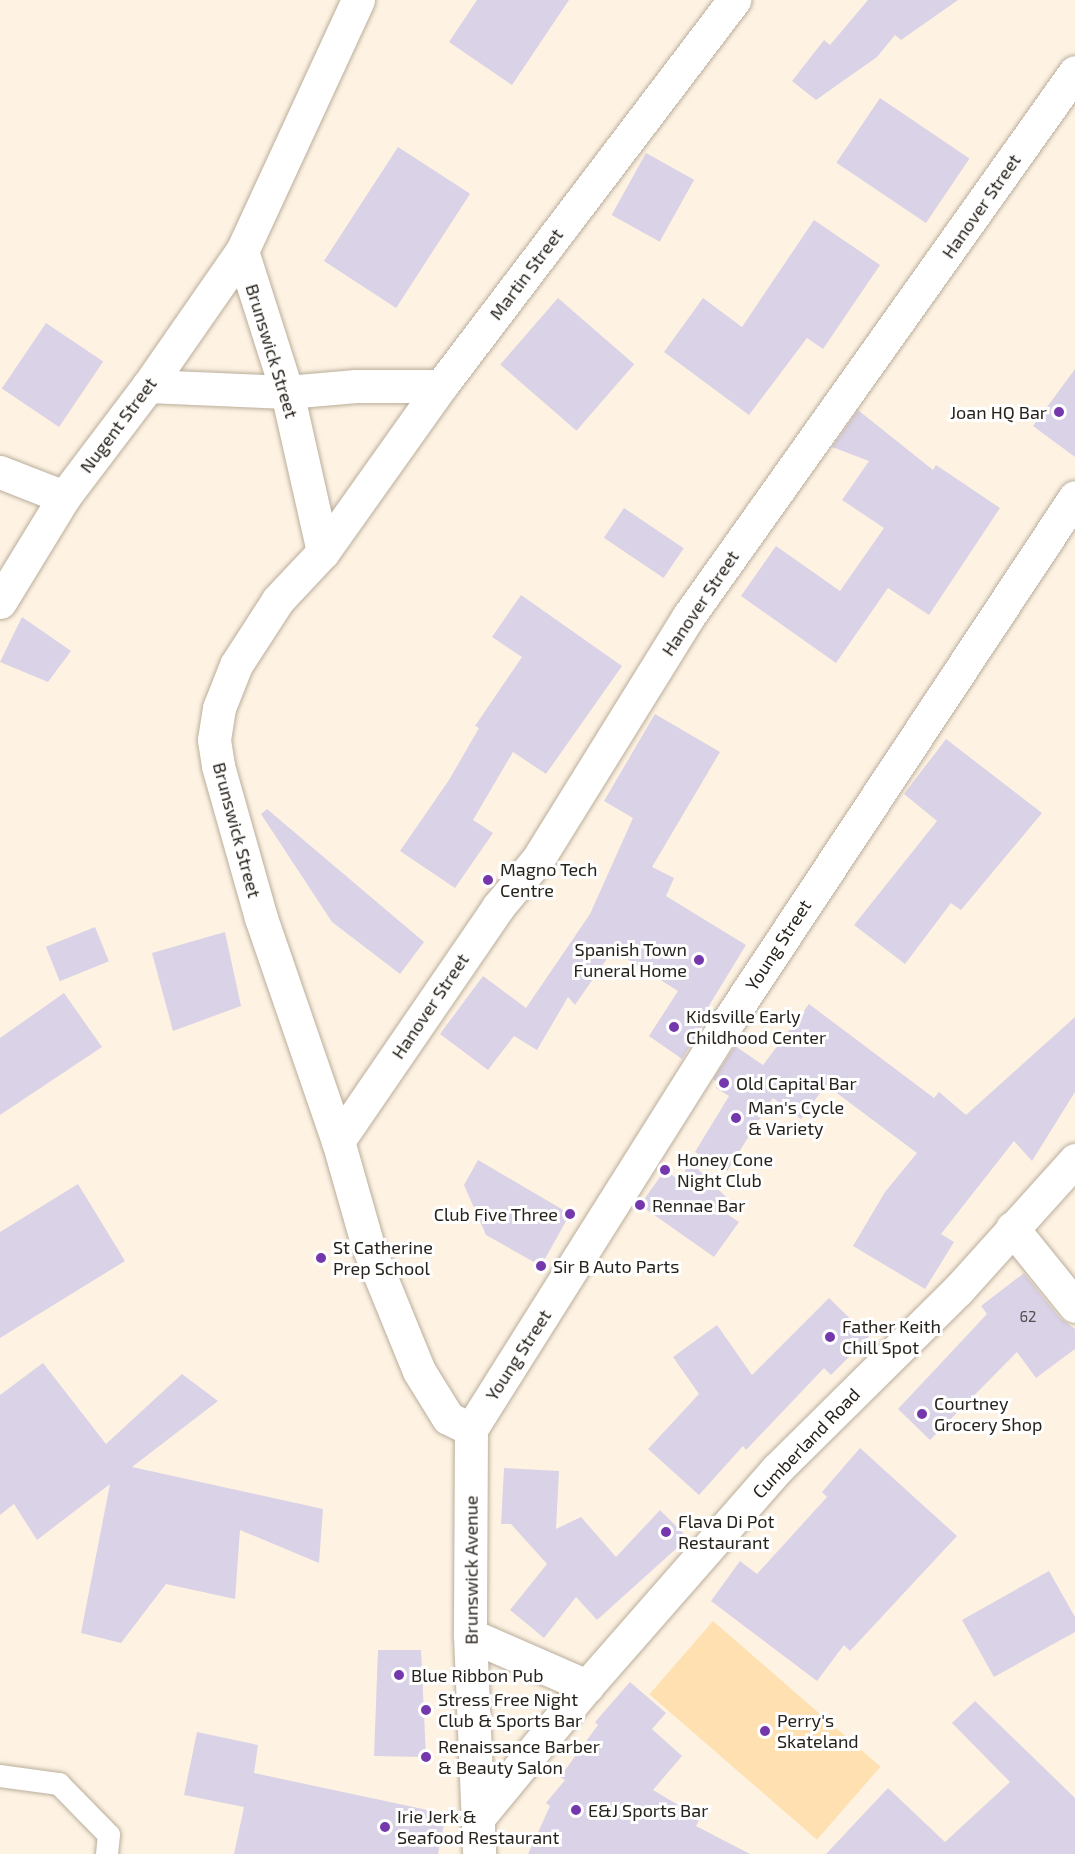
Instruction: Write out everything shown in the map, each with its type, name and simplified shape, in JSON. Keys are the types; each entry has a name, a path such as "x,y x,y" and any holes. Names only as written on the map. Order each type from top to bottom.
{"street":[{"path":"242,251 358,0"},
{"name":"Martin Street","path":"323,552 441,386 735,0"},
{"name":"Hanover Street","path":"338,1141 498,907 538,859 688,617 1071,89"},
{"name":"Nugent Street","path":"0,602 64,497 148,386 242,251"},
{"name":"Brunswick Street","path":"242,251 288,392 323,552 278,600 236,664 219,708 214,740 218,766 261,918 338,1141 368,1246 419,1371 448,1418 471,1429"},
{"path":"148,386 288,392 356,386 441,386"},
{"path":"0,472 64,497"},
{"name":"Young Street","path":"471,1429 724,1026 1075,496"},
{"name":"Cumberland Road","path":"478,1818 587,1686 777,1469 958,1290 1075,1160"},
{"path":"1012,1228 1075,1306"},
{"name":"Brunswick Avenue","path":"471,1429 470,1635 478,1854"},
{"path":"470,1635 587,1686"}],"lane":[{"path":"0,1776 59,1784 109,1835 107,1854"}],"shaded area":[{"name":"Perry's Skateland","path":"713,1621 881,1767 817,1840 649,1694"}],"building":[{"path":"477,0 569,0 512,85 449,42"},
{"path":"868,0 958,0 901,40 895,35 877,57 816,100 792,81 824,40 830,45"},
{"path":"880,98 970,158 926,223 836,163"},
{"path":"398,147 470,194 396,308 324,261"},
{"path":"646,153 694,180 660,242 612,215"},
{"path":"814,220 880,265 823,349 807,338 749,415 664,352 703,298 742,327"},
{"path":"558,298 634,364 576,431 500,364"},
{"path":"46,323 103,362 59,427 2,388"},
{"name":"Joan HQ Bar","path":"1075,369 1075,457 1033,426"},
{"path":"858,410 933,470 936,465 1000,508 929,615 888,588 836,663 741,596 776,546 840,591 884,528 842,500 869,461 832,447"},
{"path":"624,508 684,548 664,578 604,538"},
{"path":"521,595 622,666 546,774 513,752 473,820 493,833 455,888 400,851 449,780 479,728 475,726 522,657 492,637"},
{"path":"22,617 71,651 48,682 0,662"},
{"path":"655,714 720,752 652,867 674,878 666,896 746,945 699,1022 703,1025 682,1059 649,1036 678,991 613,950 575,1005 568,997 537,1050 514,1036 488,1070 440,1034 483,976 526,1008 590,914 633,818 604,801"},
{"path":"946,739 1042,813 961,910 951,903 905,964 854,925 937,821 904,794"},
{"path":"267,809 424,942 400,974 332,922 261,814"},
{"path":"95,927 109,961 60,981 46,947"},
{"path":"225,932 241,1006 173,1031 152,953"},
{"path":"64,993 102,1047 0,1115 0,1038"},
{"path":"809,1004 934,1098 939,1092 966,1115 1075,1017 1075,1092 1032,1161 1014,1141 941,1234 954,1242 925,1289 853,1246 885,1192 917,1153 826,1085 801,1119 773,1098 727,1171 695,1152 729,1096 716,1088 719,1083 713,1079 735,1046 763,1065"},
{"path":"478,1160 570,1214 541,1266 486,1235 464,1185"},
{"path":"690,1161 731,1202 724,1212 739,1222 714,1257 640,1205 665,1170 680,1181"},
{"path":"78,1184 125,1261 0,1338 0,1232"},
{"path":"1024,1273 1060,1318 1075,1329 1075,1349 1036,1378 1017,1352 930,1440 898,1409 987,1314 981,1306"},
{"path":"829,1298 869,1337 831,1375 824,1368 746,1450 743,1446 699,1495 648,1449 699,1394 673,1357 717,1325 752,1375"},
{"path":"43,1363 106,1444 182,1374 218,1401 132,1467 323,1509 319,1563 240,1530 235,1599 166,1584 121,1643 81,1633 110,1484 37,1540 14,1504 0,1515 0,1395"},
{"path":"860,1448 957,1536 850,1651 844,1645 817,1681 711,1601 740,1561 757,1574 827,1497 822,1492"},
{"path":"504,1468 559,1471 556,1529 581,1517 616,1557 660,1510 688,1538 597,1620 576,1597 544,1638 510,1610 547,1564 511,1524 501,1524"},
{"path":"1049,1571 1075,1617 1075,1632 994,1677 962,1620"},
{"path":"378,1650 421,1650 426,1757 374,1756"},
{"path":"630,1682 666,1713 652,1729 682,1756 653,1790 700,1818 696,1826 750,1854 528,1854 550,1806 546,1803 565,1780 560,1777 598,1725 595,1722"},
{"path":"975,1701 1075,1798 1075,1854 826,1854 888,1788 945,1842 1010,1782 952,1723"},
{"path":"197,1732 258,1745 254,1773 446,1814 438,1854 234,1854 244,1807 184,1795"}],"place":[{"name":"Joan HQ Bar","path":"1059,412"},
{"name":"Magno Tech Centre","path":"488,880"},
{"name":"Spanish Town Funeral Home","path":"699,960"},
{"name":"Kidsville Early Childhood Center","path":"674,1027"},
{"name":"Old Capital Bar","path":"724,1083"},
{"name":"Man's Cycle & Variety","path":"736,1118"},
{"name":"Honey Cone Night Club","path":"665,1170"},
{"name":"Rennae Bar","path":"640,1205"},
{"name":"Club Five Three","path":"570,1214"},
{"name":"St Catherine Prep School","path":"321,1258"},
{"name":"Sir B Auto Parts","path":"541,1266"},
{"name":"Father Keith Chill Spot","path":"830,1337"},
{"name":"Courtney Grocery Shop","path":"922,1414"},
{"name":"Flava Di Pot Restaurant","path":"666,1532"},
{"name":"Blue Ribbon Pub","path":"399,1675"},
{"name":"Stress Free Night Club & Sports Bar","path":"426,1710"},
{"name":"Perry's Skateland","path":"765,1731"},
{"name":"Renaissance Barber & Beauty Salon","path":"426,1757"},
{"name":"E&J Sports Bar","path":"576,1810"},
{"name":"Irie Jerk & Seafood Restaurant","path":"385,1827"}]}
